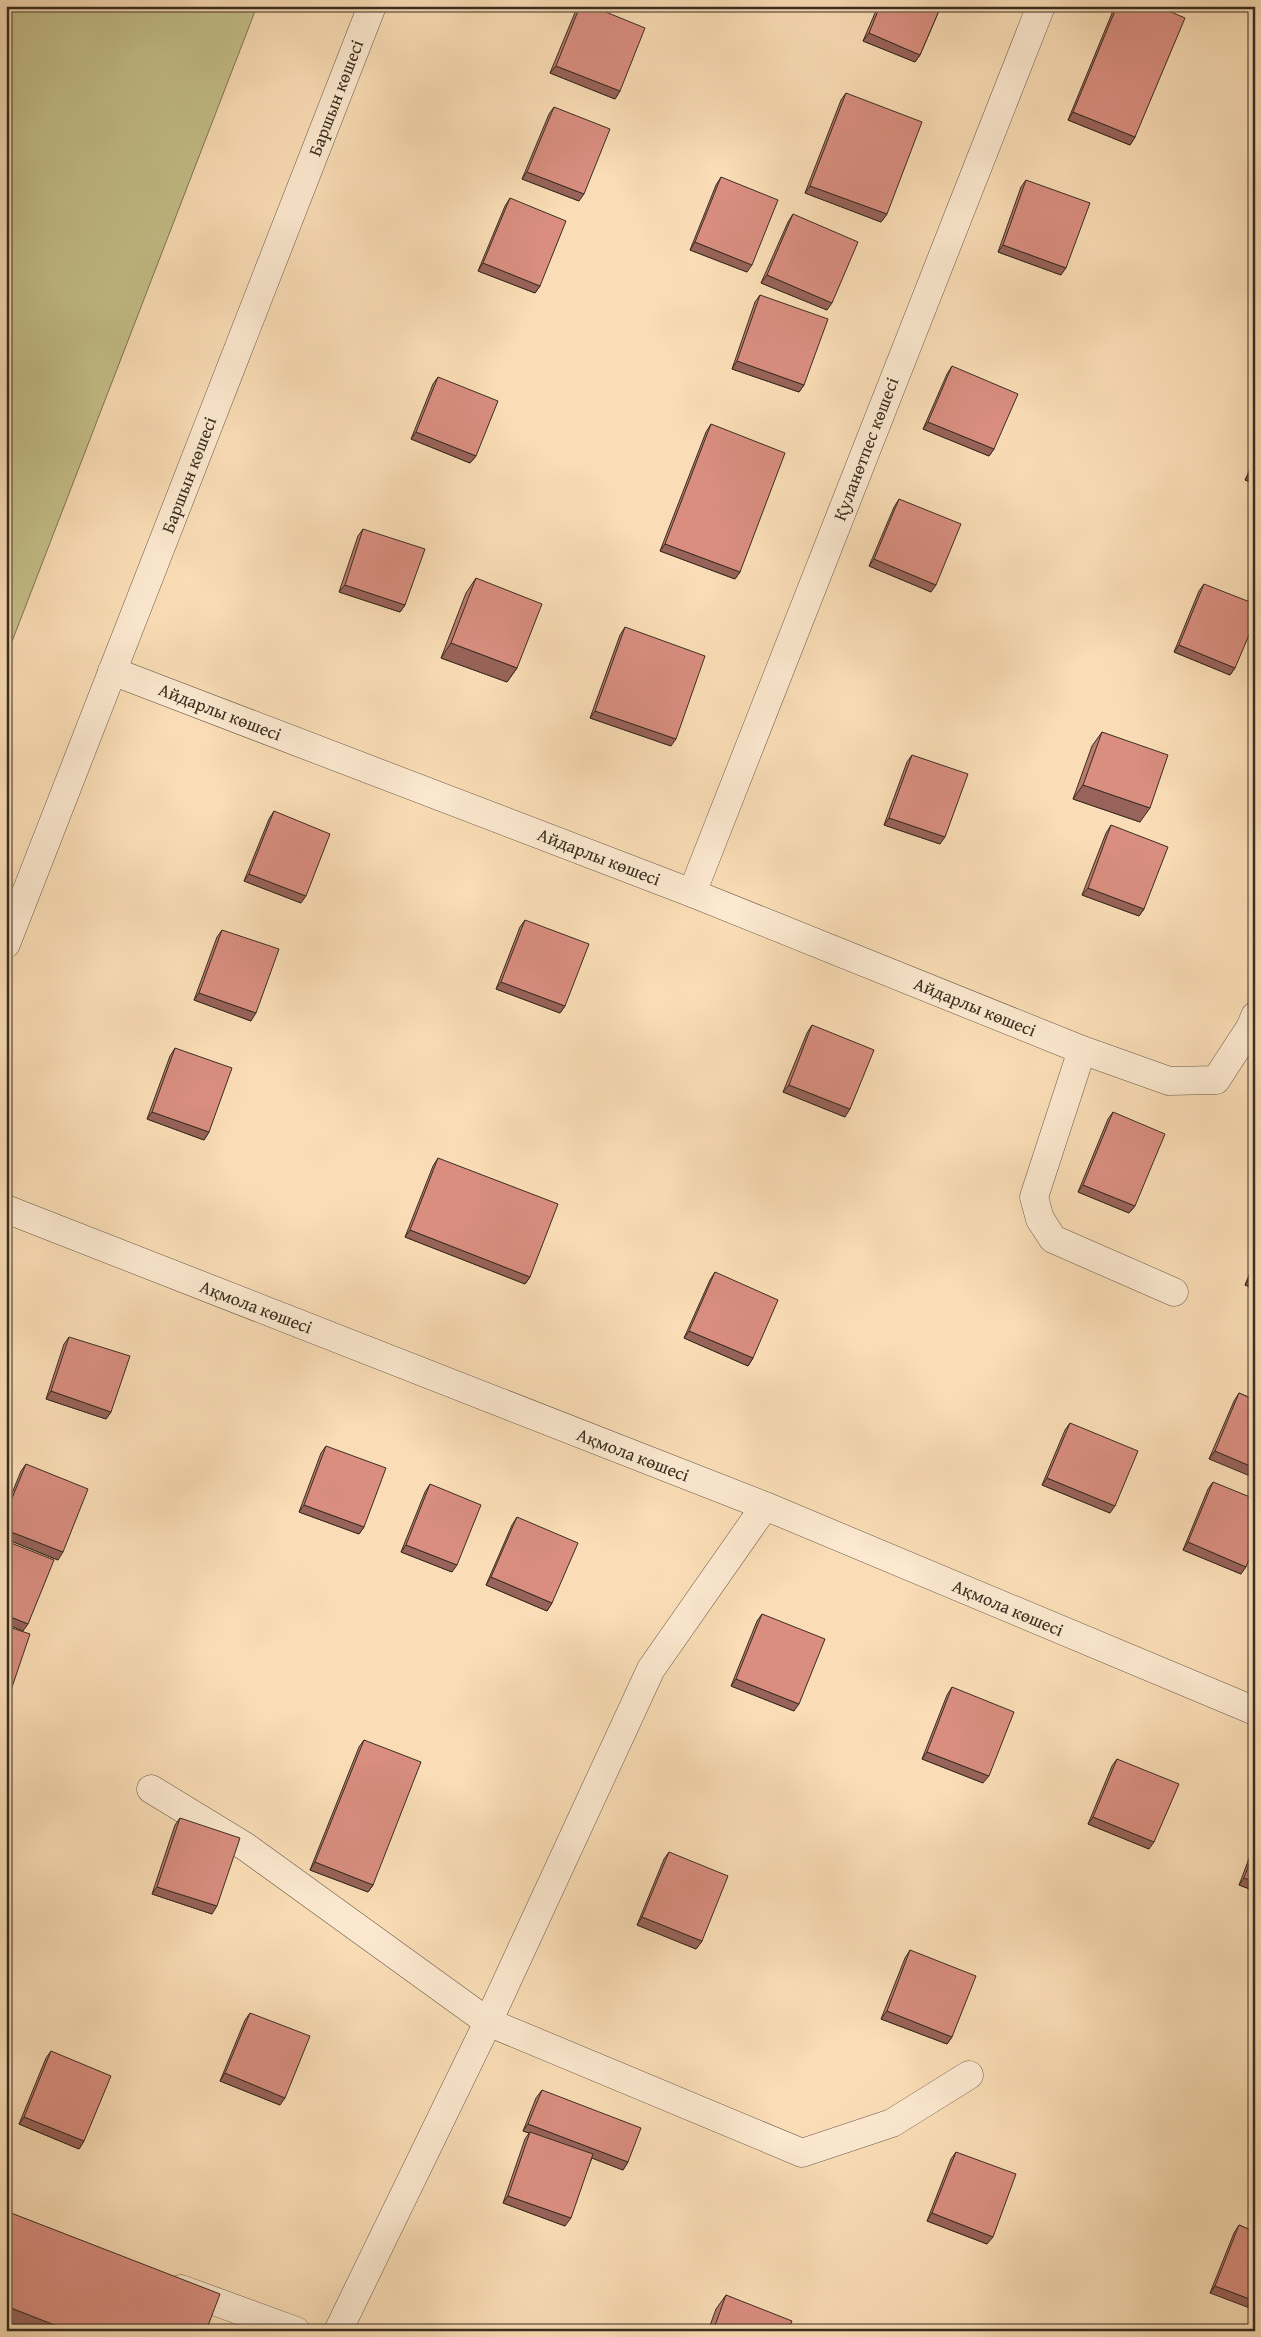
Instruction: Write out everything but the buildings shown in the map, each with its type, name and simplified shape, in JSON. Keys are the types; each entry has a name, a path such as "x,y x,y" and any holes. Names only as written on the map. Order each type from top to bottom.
{"street":[{"name":"Баршын көшесі","path":"6,944 372,6"},
{"name":"Қуланөтпес көшесі","path":"692,893 1040,6"},
{"name":"Айдарлы көшесі","path":"112,671 692,893 1082,1050 1168,1081 1216,1080 1250,1028 1255,1016"},
{"path":"1082,1050 1034,1197 1040,1220 1053,1239 1174,1292"},
{"name":"Ақмола көшесі","path":"6,1209 765,1506 1255,1711"},
{"path":"338,2331 488,2022 651,1669 765,1506"},
{"path":"151,1789 246,1847 488,2022 802,2153 892,2124 968,2074"},
{"path":"156,2280 296,2331"}],"shaded area":[{"path":"6,6 257,6 6,657"}]}
